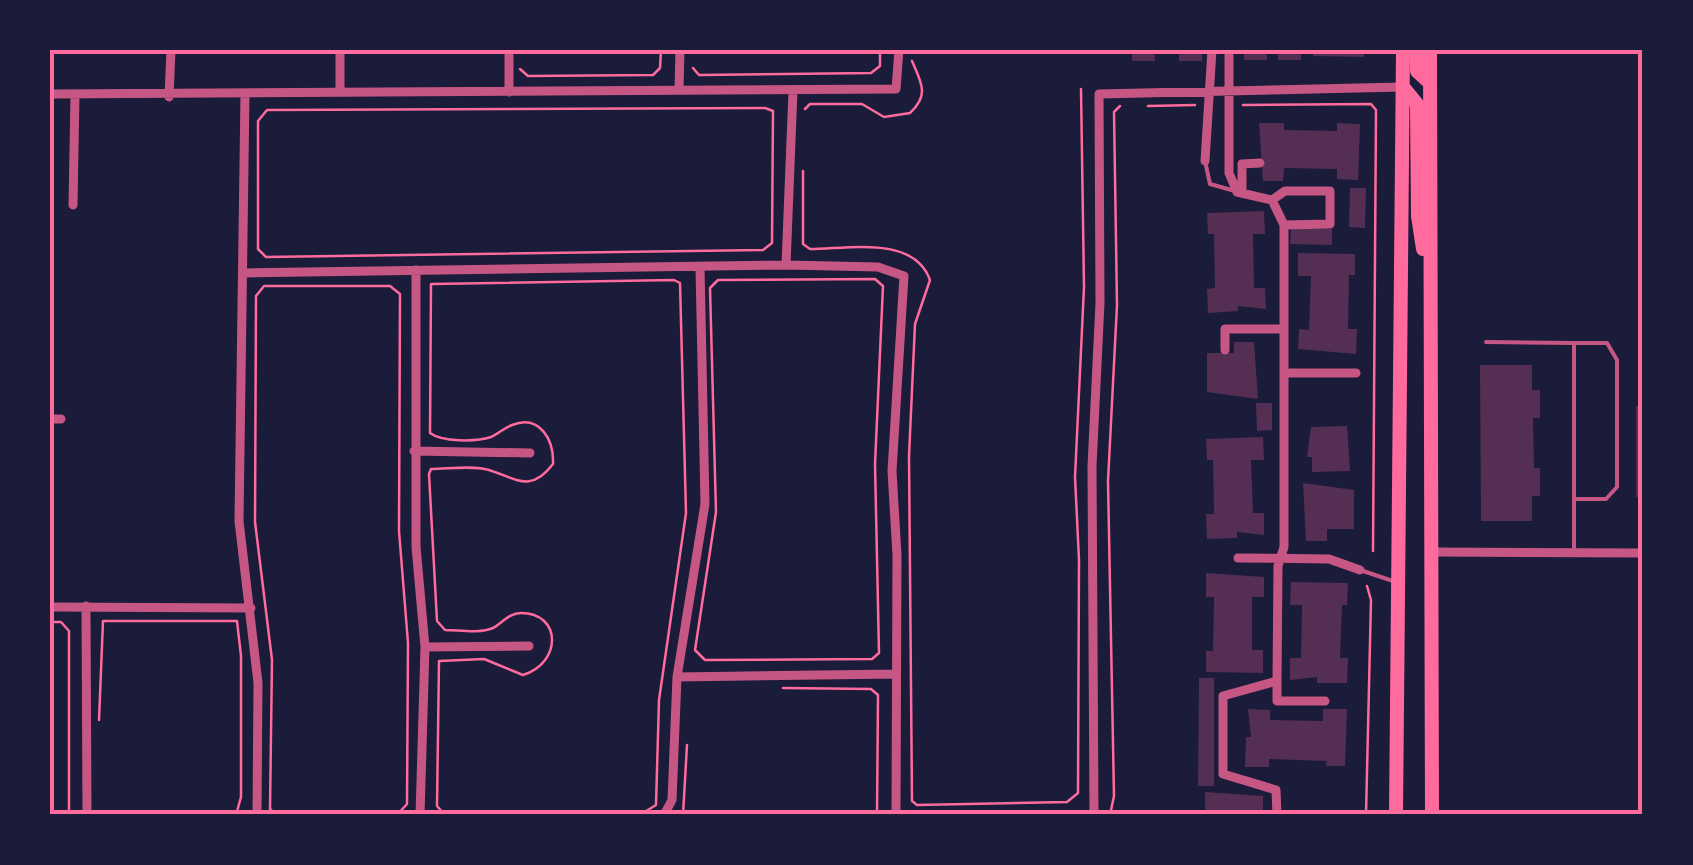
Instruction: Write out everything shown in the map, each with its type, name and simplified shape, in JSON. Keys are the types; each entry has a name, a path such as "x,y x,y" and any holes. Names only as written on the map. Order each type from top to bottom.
{"main road":[{"path":"1396,815 1403,50"},
{"path":"1417,50 1416,70 1430,83"},
{"path":"1430,50 1432,815"},
{"path":"1403,88 1417,104 1418,216 1430,300"}],"street":[{"path":"169,96 171,50"},
{"path":"340,50 340,90"},
{"path":"509,50 509,92"},
{"path":"679,89 680,50"},
{"path":"50,94 896,89 899,50"},
{"path":"1205,161 1212,50"},
{"path":"1229,50 1229,174 1240,192 1272,200"},
{"path":"1094,815 1092,466 1100,303 1099,94 1403,88"},
{"path":"786,265 793,91"},
{"path":"245,92 239,522 258,683 257,815"},
{"path":"73,205 75,94"},
{"path":"1240,192 1242,164 1260,163"},
{"path":"1272,200 1284,191 1330,191 1330,224 1284,226"},
{"path":"1272,200 1284,226 1284,548 1280,558 1277,701 1325,701"},
{"path":"244,272 786,265 878,267 904,276 892,471 896,815"},
{"path":"664,815 672,800 677,677 705,504 700,268"},
{"path":"416,270 416,546 425,647 420,815"},
{"path":"1225,350 1226,329 1284,328"},
{"path":"1284,373 1356,373"},
{"path":"414,452 530,453"},
{"path":"1432,552 1643,553"},
{"path":"1238,558 1329,559 1360,570"},
{"path":"50,606 251,608"},
{"path":"86,606 87,815"},
{"path":"425,647 529,646"},
{"path":"677,677 896,674"},
{"path":"1277,682 1223,696 1223,774 1276,790 1277,815"}],"lane":[{"path":"1205,161 1210,184 1240,192"},
{"path":"1486,342 1608,343 1616,360 1616,487 1606,498 1574,499"},
{"path":"1574,342 1574,553"},
{"path":"1360,570 1399,583"}],"path":[{"path":"516,59 528,76 652,74 660,68 661,50"},
{"path":"699,75 871,73 880,66 880,50"},
{"path":"917,806 1067,802 1078,792 1075,478 1084,287 1081,89"},
{"path":"1230,105 1371,104 1376,110 1372,552"},
{"path":"1137,106 1208,105"},
{"path":"1110,815 1114,796 1108,481 1117,305 1114,112 1120,106"},
{"path":"764,108 773,112 772,242 763,250 266,257 258,249 258,121 267,110 764,108"},
{"path":"674,280 680,283 686,513 659,700 656,805 643,813 445,815 438,806 439,661 484,659 523,675 547,662 553,649 550,630 537,618 521,613 482,630 445,630 438,621 430,469 486,469 526,484 537,481 554,464 554,446 548,435 528,423 516,423 489,438 438,439 430,433 430,284 674,280"},
{"path":"718,280 874,280 883,286 875,464 879,653 872,659 705,660 694,650 716,512 710,288 718,280"},
{"path":"264,286 390,286 400,294 400,531 408,642 407,804 397,814 276,814 270,809 272,660 254,522 256,296 264,286"},
{"path":"1366,815 1371,600 1367,586"},
{"path":"100,719 103,621 237,622 241,674 236,815"},
{"path":"50,622 61,622 70,630 68,815"},
{"path":"771,688 871,689 878,695 877,815"},
{"path":"683,815 687,731"}],"building":[{"path":"1132,50 1154,50 1155,61 1132,61"},
{"path":"1179,50 1202,50 1202,61 1179,61"},
{"path":"1244,50 1267,50 1267,60 1244,60"},
{"path":"1278,50 1301,50 1301,60 1278,60"},
{"path":"1313,50 1364,50 1364,57 1313,56"},
{"path":"1259,123 1284,123 1284,130 1337,131 1337,123 1360,124 1358,180 1337,179 1337,169 1284,168 1283,181 1263,181"},
{"path":"1350,188 1366,188 1365,228 1349,227"},
{"path":"1264,211 1265,234 1253,234 1254,288 1265,288 1266,309 1238,306 1238,311 1208,313 1207,289 1215,288 1214,234 1208,234 1207,213"},
{"path":"1291,229 1332,229 1332,245 1290,244"},
{"path":"1298,253 1355,254 1355,275 1349,275 1348,329 1357,329 1356,354 1298,349 1299,329 1309,330 1311,276 1298,276"},
{"path":"1234,342 1254,342 1258,399 1207,392 1207,353 1234,353"},
{"path":"1480,365 1532,365 1532,390 1540,390 1540,418 1533,418 1534,468 1540,468 1540,496 1532,496 1532,521 1481,521"},
{"path":"1256,403 1272,403 1272,430 1257,431"},
{"path":"1636,406 1643,406 1643,497 1636,497"},
{"path":"1347,426 1350,471 1312,472 1312,457 1307,457 1311,427"},
{"path":"1263,437 1264,460 1251,460 1253,513 1264,513 1264,535 1237,532 1237,538 1207,539 1206,514 1214,514 1213,460 1207,460 1206,439"},
{"path":"1303,483 1354,490 1354,529 1327,529 1327,541 1306,541"},
{"path":"1206,573 1264,577 1264,597 1252,597 1252,650 1263,650 1263,673 1206,672 1206,651 1213,651 1214,597 1206,597"},
{"path":"1291,582 1348,583 1347,605 1342,605 1340,658 1348,658 1347,683 1317,683 1317,677 1290,680 1290,658 1301,658 1302,605 1290,605"},
{"path":"1199,678 1214,678 1214,786 1198,786"},
{"path":"1248,709 1270,710 1270,720 1323,721 1323,709 1347,709 1345,766 1326,766 1327,761 1269,759 1269,767 1245,767 1246,737 1251,737"},
{"path":"1205,792 1263,796 1263,815 1205,815"}]}
